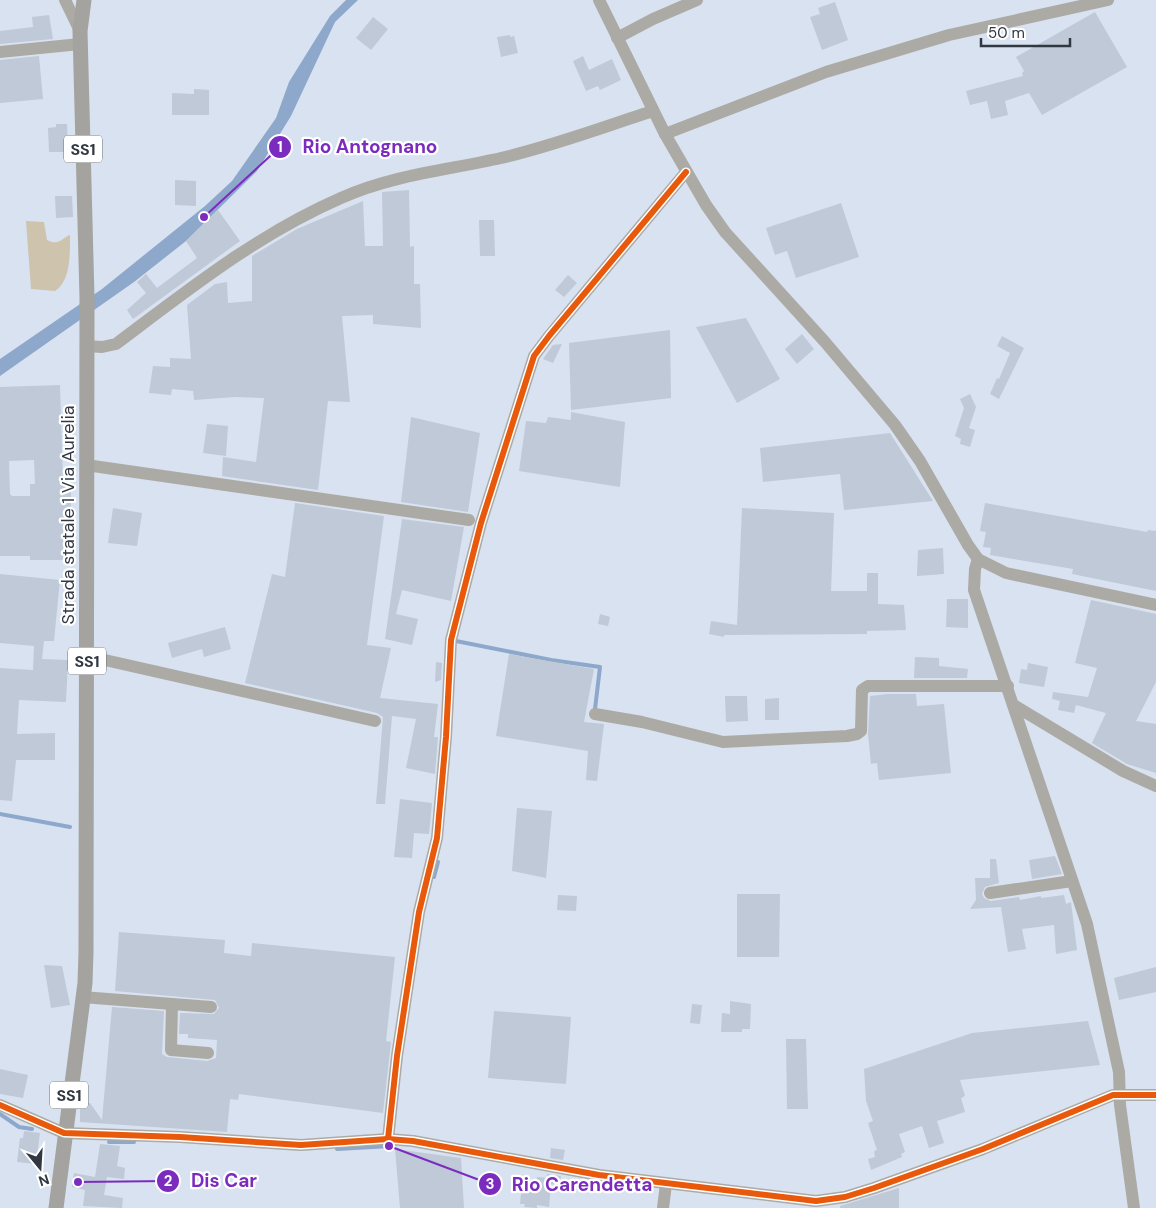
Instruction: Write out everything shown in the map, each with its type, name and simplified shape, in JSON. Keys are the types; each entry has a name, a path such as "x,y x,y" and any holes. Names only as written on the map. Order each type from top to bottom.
{"main road":[{"name":"Strada statale 1 Via Aurelia","path":"56,1208 64,1133 85,983 86,952 87,298 80,38 84,0"}],"street":[{"path":"0,52 80,38 65,0"},
{"path":"599,0 665,134 686,172 725,232 825,342 905,439 978,559 1006,573 1156,606"},
{"path":"617,38 653,19 697,0"},
{"path":"665,134 826,72 949,35 1108,0"},
{"path":"86,342 102,347 116,344 224,262 292,222 341,198 415,174 459,168 505,157 653,111"},
{"path":"388,1139 397,1056 419,912 437,838 446,737 451,640 489,495 534,356 686,172"},
{"path":"86,465 468,520"},
{"path":"978,559 974,569 974,590 1015,706 1091,941 1119,1072 1120,1105 1134,1208"},
{"path":"87,656 375,721"},
{"path":"595,714 642,722 723,742 848,736 861,731 860,697 862,690 868,686 1008,686"},
{"path":"1015,706 1123,771 1156,786"},
{"path":"990,893 1012,888 1072,881"},
{"path":"82,996 211,1007"},
{"path":"172,1004 171,1050 208,1053"},
{"path":"0,1105 64,1133 180,1136 301,1145 388,1139 413,1141 599,1175 816,1201 846,1197 983,1149 1092,1102 1120,1094 1156,1095"},
{"path":"664,1208 666,1184"}],"shaded area":[{"path":"26,221 44,222 47,240 58,242 70,236 67,274 64,281 55,291 31,289"}],"water":[{"path":"346,0 358,0 335,22 291,116 257,171 186,241 134,282 0,376 0,359 102,289 205,206 232,181 276,118 289,82 330,16"}],"building":[{"path":"835,2 848,40 822,50 810,17 820,14 818,8"},
{"path":"1095,12 1127,67 1042,115 1029,93 1005,101 1008,115 991,119 987,101 970,105 966,91 1023,76 1022,73 1024,71 1016,57"},
{"path":"49,15 53,39 0,44 0,31 33,27 32,17"},
{"path":"373,17 388,29 371,50 356,38"},
{"path":"510,35 510,37 514,36 518,53 501,57 497,37"},
{"path":"39,56 43,99 0,103 0,60"},
{"path":"583,56 589,70 612,59 621,80 600,90 598,86 586,91 573,61"},
{"path":"194,89 209,90 209,115 172,115 172,93 194,94"},
{"path":"56,124 67,124 68,152 49,152 48,128 56,127"},
{"path":"175,180 196,181 196,206 175,205"},
{"path":"409,190 410,247 414,246 414,284 420,284 421,328 373,324 373,315 342,316 350,402 328,401 318,490 222,476 223,457 256,462 264,398 235,397 194,400 193,391 172,389 171,395 149,393 153,366 170,367 170,358 191,359 187,305 215,284 227,282 228,303 252,301 252,256 297,229 363,201 365,246 383,246 382,192"},
{"path":"55,196 72,196 73,217 56,218"},
{"path":"841,203 859,257 796,278 787,251 775,255 766,228"},
{"path":"218,210 240,241 133,319 127,310 146,293 137,282 146,274 157,288 197,258 186,241"},
{"path":"479,220 494,220 495,256 480,256"},
{"path":"568,275 577,283 564,297 555,290"},
{"path":"746,318 780,379 737,403 696,327"},
{"path":"670,330 671,398 571,410 569,343"},
{"path":"802,334 814,349 797,364 785,349"},
{"path":"1002,336 1024,348 999,399 990,394 997,378 999,379 1010,353 997,346"},
{"path":"562,344 553,363 543,359 553,345"},
{"path":"60,385 63,484 71,484 71,560 30,560 30,556 0,556 0,387","holes":["34,460 35,484 30,484 30,496 12,496 10,494 9,461"]},
{"path":"970,394 976,407 969,428 975,430 970,447 960,444 961,439 955,436 964,408 960,399"},
{"path":"571,412 625,422 620,487 519,471 526,421 546,423 548,417 571,420"},
{"path":"411,417 480,433 468,512 401,502"},
{"path":"207,424 228,426 226,456 203,453"},
{"path":"890,433 933,501 844,510 840,474 763,482 760,448"},
{"path":"295,503 384,516 367,645 391,648 380,698 438,704 434,737 438,737 435,774 406,768 416,719 392,716 385,804 376,804 383,717 377,713 245,683 272,574 285,577"},
{"path":"985,503 1147,532 1148,530 1156,531 1156,591 1072,574 1073,569 990,555 991,548 983,547 986,532 980,531"},
{"path":"113,508 142,513 137,546 108,543"},
{"path":"742,508 834,513 831,591 867,591 867,573 878,573 878,604 904,605 906,630 867,631 867,634 724,635 724,637 709,634 711,621 737,625"},
{"path":"402,519 464,527 451,601 402,590 396,614 418,619 412,645 385,639"},
{"path":"943,548 944,574 917,576 918,550"},
{"path":"0,574 60,580 54,641 44,641 42,659 68,660 66,702 19,700 17,734 55,733 55,760 16,760 12,801 0,800 0,668 33,670 34,646 0,643"},
{"path":"947,599 968,599 968,628 946,627"},
{"path":"1091,600 1156,614 1156,682 1136,721 1156,724 1156,773 1127,764 1092,743 1106,713 1076,705 1074,713 1058,710 1060,701 1052,699 1053,692 1088,697 1097,668 1075,663"},
{"path":"600,614 610,617 608,626 598,624"},
{"path":"225,627 231,649 204,657 202,649 172,658 168,643"},
{"path":"509,654 594,669 584,722 604,724 597,781 586,780 588,751 496,736"},
{"path":"915,657 939,658 939,666 968,669 967,678 914,678"},
{"path":"436,662 442,663 441,680 435,682"},
{"path":"1028,663 1048,667 1044,687 1019,683 1021,669 1027,670"},
{"path":"916,694 917,706 944,704 951,773 879,780 877,763 871,764 868,734 870,696"},
{"path":"725,696 747,696 748,721 726,722"},
{"path":"779,698 779,720 765,720 765,699"},
{"path":"400,799 432,803 429,834 414,833 412,858 394,857"},
{"path":"517,808 552,811 546,878 512,871"},
{"path":"1055,856 1062,874 1032,879 1029,860"},
{"path":"990,859 996,859 999,883 985,887 982,894 984,898 991,901 1019,897 1020,900 1041,896 1041,898 1064,895 1066,904 1071,902 1077,950 1056,954 1054,925 1022,929 1026,949 1008,952 1001,907 970,909 976,900 975,878 990,878"},
{"path":"737,894 780,894 779,957 737,957"},
{"path":"558,895 577,896 576,911 557,910"},
{"path":"119,932 225,940 224,953 251,956 252,943 395,957 386,1041 391,1042 383,1113 239,1094 238,1100 230,1099 227,1132 80,1122 80,1104 90,1103 102,1120 112,1007 164,1011 162,1054 167,1057 207,1061 216,1058 217,1040 188,1038 188,1034 179,1034 180,1013 214,1014 219,1008 215,1000 115,991"},
{"path":"44,965 62,966 70,1005 51,1008"},
{"path":"1156,967 1156,992 1119,1000 1114,978"},
{"path":"730,1001 751,1004 750,1029 742,1029 742,1032 721,1032 722,1013 730,1014"},
{"path":"692,1004 702,1005 700,1024 690,1023"},
{"path":"494,1011 571,1017 566,1084 488,1078"},
{"path":"1088,1021 1100,1065 960,1080 965,1096 961,1098 965,1112 937,1121 944,1143 929,1148 922,1126 899,1134 905,1152 901,1154 902,1157 871,1170 868,1159 875,1157 874,1151 877,1150 868,1123 873,1121 866,1101 864,1069 972,1033"},
{"path":"786,1039 806,1039 808,1109 787,1109"},
{"path":"0,1069 28,1075 23,1098 0,1094"},
{"path":"24,1131 40,1133 36,1164 17,1162 20,1138 23,1138"},
{"path":"100,1144 120,1146 117,1166 125,1168 124,1179 107,1177 104,1195 123,1198 122,1208 83,1206 85,1190 72,1187 74,1173 95,1177"},
{"path":"551,1148 565,1150 563,1160 550,1158"},
{"path":"395,1149 461,1158 464,1208 400,1208"},
{"path":"547,1174 561,1176 559,1185 551,1184 549,1207 537,1205 537,1208 524,1207 525,1204 520,1204 522,1184 536,1185 537,1177 547,1178"},
{"path":"899,1188 899,1208 840,1208 840,1206"}],"waterway":[{"path":"456,641 551,660 600,667 595,709"},
{"path":"0,814 70,827"},
{"path":"434,877 438,862"},
{"path":"0,1114 19,1127 32,1129"},
{"path":"109,1142 134,1142"},
{"path":"337,1149 391,1146"}],"cycle path":[{"path":"388,1139 397,1056 419,912 437,838 446,737 451,640 481,523 534,356 686,172"},
{"path":"0,1105 64,1133 180,1137 301,1145 388,1139 413,1141 599,1175 816,1201 845,1197 874,1188 983,1149 1113,1095 1156,1095"}],"place":[{"name":"Rio Antognano","path":"204,217"},
{"name":"Rio Carendetta","path":"389,1146"},
{"name":"Dis Car","path":"78,1182"}]}
